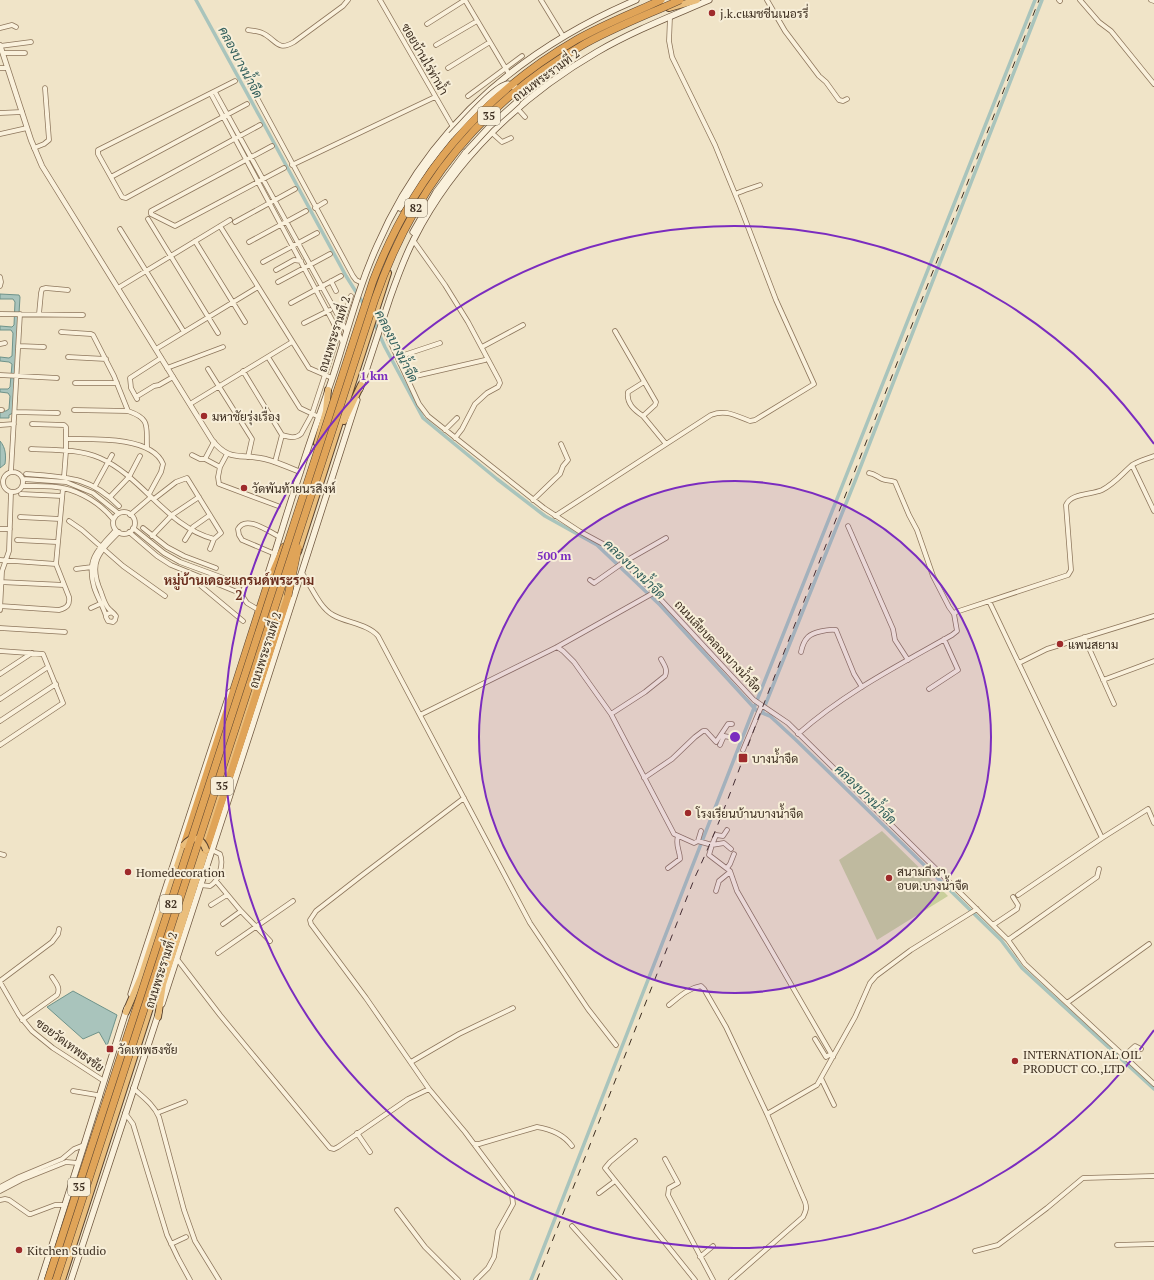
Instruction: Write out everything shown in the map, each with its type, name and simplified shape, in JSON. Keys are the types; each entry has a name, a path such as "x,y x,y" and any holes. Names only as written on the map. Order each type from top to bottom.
{"highway":[{"name":"ถนนพระรามที่ 2","path":"49,1280 367,302 376,276 406,209 433,166 457,136 510,84 548,57 586,33 660,0"},
{"name":"82","path":"56,1280 297,529 379,266 404,214 429,173 457,137 505,90 527,72 558,51 589,33 660,0"},
{"name":"82","path":"49,1280 297,529 387,265 411,215 438,172 458,148 488,115 514,92 544,69 595,38 680,0"},
{"name":"ถนนพระรามที่ 2","path":"62,1280 371,327 395,256 414,214 446,165 480,126 522,88 564,58 595,40 685,0"},
{"path":"665,9 697,0"},
{"path":"327,462 361,385"},
{"path":"316,462 314,456 315,448 326,411 328,390"},
{"path":"126,1012 141,977 162,914 266,589 275,566 297,529"},
{"path":"148,1013 163,984 209,850 288,596 294,569 297,529"},
{"path":"184,844 190,839 198,839 209,850"},
{"path":"138,1009 141,977"},
{"path":"158,1017 163,984"}],"main road":[{"name":"ถนนพระรามที่ 2","path":"41,1280 126,1012 275,554 300,472 361,286 384,231 404,192 436,146 478,101 509,74 563,36 596,18 636,0"},
{"name":"ถนนพระรามที่ 2","path":"71,1280 133,1088 177,959 200,885 209,850 302,573 361,385 399,272 413,240 433,204 465,160 517,108 560,75 598,51 709,0"},
{"path":"371,259 413,187 451,135 501,86 508,84 516,88 519,96 517,102 490,126 466,152 442,183 423,213 408,244 399,272"}],"street":[{"path":"248,30 258,31 266,35 276,44 285,46 294,42 343,6 348,0"},
{"name":"ซอยบ้านไร่ท่าน้ำ","path":"380,0 453,127"},
{"path":"427,24 465,0 509,74"},
{"path":"541,0 563,36"},
{"path":"767,0 785,31 819,76 826,82 838,100 843,101 847,98"},
{"path":"1080,0 1099,22 1111,31 1154,84"},
{"path":"555,516 710,415 716,412 731,413 750,421 760,417 814,384 776,300 715,145 672,57 669,41 670,17"},
{"path":"436,46 477,21"},
{"path":"0,28 12,25 16,27"},
{"path":"31,42 0,46 34,148 44,168 167,368 214,442 227,454 263,459 300,472"},
{"path":"448,68 490,42"},
{"path":"3,53 25,53"},
{"path":"468,96 522,56"},
{"path":"0,68 7,68"},
{"path":"235,81 100,149 98,152 122,197 124,198 260,125"},
{"path":"249,83 315,208 353,276 361,286"},
{"path":"34,148 49,140 45,88"},
{"path":"213,93 249,159 275,200 347,332"},
{"path":"292,165 436,97"},
{"path":"111,177 247,104"},
{"path":"517,108 525,118"},
{"path":"0,113 22,112"},
{"path":"0,134 27,128"},
{"path":"492,133 502,142 511,138"},
{"path":"272,146 152,211 151,214 175,226 284,168"},
{"path":"249,159 258,182 339,332 343,343"},
{"path":"735,194 747,188 760,185"},
{"path":"235,222 295,190"},
{"path":"315,208 325,202"},
{"path":"248,242 306,212"},
{"path":"148,219 218,333"},
{"path":"118,288 230,220"},
{"path":"220,226 310,369 332,378"},
{"path":"120,229 184,332"},
{"path":"263,262 317,233"},
{"path":"413,240 468,322 498,376 500,385 487,393 475,404 462,429 455,438"},
{"path":"195,241 244,322"},
{"path":"278,282 330,254"},
{"path":"276,270 294,260 301,261"},
{"path":"291,303 341,276"},
{"path":"0,277 0,286"},
{"path":"331,281 336,291"},
{"path":"156,349 258,287"},
{"path":"39,314 42,289 68,290"},
{"path":"282,435 292,437 299,436 312,414 351,296"},
{"path":"304,323 334,308"},
{"path":"0,314 84,315"},
{"path":"11,472 20,314"},
{"path":"332,320 338,316"},
{"path":"482,347 523,324"},
{"name":"ถนนเลียบคลองบางน้ำจืด","path":"381,325 398,357 419,404 425,413 533,500 555,516 603,544 654,593 754,700 784,720 1008,940 1025,964 1154,1084"},
{"path":"615,331 656,402 643,416"},
{"path":"61,332 91,334 106,359 128,411"},
{"path":"190,404 292,342"},
{"path":"398,357 440,343"},
{"path":"18,346 44,347"},
{"path":"167,368 223,347"},
{"path":"68,357 106,359"},
{"path":"268,357 300,408 319,417"},
{"path":"161,358 130,378 131,388 136,398 154,386 160,385 173,377"},
{"path":"407,378 485,360"},
{"path":"208,368 252,439 248,457"},
{"path":"243,371 282,435 275,462"},
{"path":"0,375 57,378"},
{"path":"644,382 632,388 627,395 632,407 643,416 666,444"},
{"path":"75,383 117,383"},
{"path":"74,410 128,411 136,413 144,420 147,447"},
{"path":"15,412 58,413"},
{"path":"445,430 457,418"},
{"path":"0,425 14,424"},
{"path":"32,424 64,425 66,427 67,438 64,477"},
{"path":"67,438 117,441 147,447 159,457 163,464 151,497"},
{"path":"205,459 214,442"},
{"path":"533,500 560,474 568,459 561,444"},
{"path":"31,449 83,452 107,462 128,477 172,515 192,530 214,539"},
{"path":"227,454 220,467 218,482 278,506"},
{"path":"95,486 112,455"},
{"path":"192,455 200,459 205,459 220,467"},
{"path":"110,497 128,477 140,456"},
{"path":"954,614 960,610 990,603 1068,575 1071,570 1066,505 1068,500 1072,497 1101,490 1113,484 1133,467 1154,456"},
{"path":"1133,467 1154,511"},
{"path":"11,472 20,474 23,480 22,486 17,491 11,492 5,488 3,482 5,476 11,472"},
{"path":"798,734 843,699 908,660 946,642 957,631 954,614 933,576 917,530 895,482 883,479 876,474 869,473"},
{"path":"26,474 64,477 78,480 95,486 119,506"},
{"path":"130,515 151,497 176,482 187,478 221,533 214,539 210,549"},
{"path":"22,486 63,488 82,495 96,503 108,513 113,519 117,531 124,534 130,532 133,528 134,521 130,515 122,512 118,513 93,493 66,482 23,480"},
{"path":"0,606 59,610 68,606 70,602 69,597 56,564 63,488"},
{"path":"0,610 0,582 9,551 11,492"},
{"path":"21,494 62,496"},
{"path":"152,536 172,515 199,497"},
{"path":"113,519 118,513"},
{"path":"185,540 193,527 210,515"},
{"path":"20,517 60,519"},
{"path":"69,521 82,530 123,566 165,596"},
{"path":"275,554 242,540 238,529 245,522 252,523 280,537"},
{"path":"848,526 893,629 895,640 908,660"},
{"path":"133,528 164,553 180,562 245,586"},
{"path":"143,528 167,547 184,556 216,568"},
{"path":"0,529 10,529"},
{"path":"103,602 116,618 113,622 108,621 106,617 92,567 102,547 117,531"},
{"path":"130,532 171,565 242,594 247,603 257,609"},
{"path":"590,580 594,583 623,563 666,538"},
{"path":"17,540 58,542"},
{"path":"0,560 56,564"},
{"path":"76,569 92,567"},
{"path":"302,573 328,612 370,630 378,636 530,923 588,1009 616,1045"},
{"path":"242,594 245,586 252,580 258,578 266,580"},
{"path":"204,579 201,586 243,621"},
{"path":"0,582 64,586"},
{"path":"420,715 557,647 654,593"},
{"path":"91,608 103,602"},
{"path":"990,603 1102,838"},
{"path":"106,617 109,613 114,614"},
{"path":"1019,663 1047,649 1154,616"},
{"path":"0,628 64,632"},
{"path":"801,652 803,644 808,637 824,631 836,630 854,674 862,687"},
{"path":"1084,638 1114,704"},
{"path":"929,689 958,670 946,642"},
{"path":"0,647 0,651 43,654 63,702 0,745"},
{"path":"557,647 574,662 611,714 674,834 692,843 699,841 712,846 724,843 731,849"},
{"path":"0,674 32,653"},
{"path":"611,714 665,676 666,668 660,660"},
{"path":"1103,680 1154,661"},
{"path":"0,699 48,667"},
{"path":"0,721 56,684"},
{"path":"743,750 761,707"},
{"path":"720,744 728,724 732,724"},
{"path":"644,778 672,759 694,737 703,731 706,731 720,744"},
{"path":"720,744 724,736 729,737"},
{"path":"464,798 355,880 316,911 310,917 310,920 311,924 366,998 429,1088 509,1191 513,1204 498,1231 494,1257 491,1263 476,1280"},
{"path":"1018,895 1148,809 1154,823"},
{"path":"727,830 723,836 716,835 709,855 727,868 730,872 737,891 832,1056"},
{"path":"699,841 701,831"},
{"path":"668,868 680,859 680,854 676,844 678,836"},
{"path":"200,885 210,886 216,881 222,860 220,854 209,850"},
{"path":"727,868 734,854"},
{"path":"1008,940 1097,877 1099,869"},
{"path":"716,891 719,881 730,872"},
{"path":"216,881 241,911 270,940"},
{"path":"211,906 227,895"},
{"path":"993,925 1017,909 1018,905 1013,897"},
{"path":"218,953 293,901"},
{"path":"767,1114 814,1087 821,1078 857,1012 870,983 876,976 911,950 976,910"},
{"path":"223,924 241,911"},
{"path":"0,982 52,942 58,934 59,929"},
{"path":"1066,1003 1150,944"},
{"path":"177,959 220,1015 330,1148 334,1149 338,1147 408,1099 429,1088"},
{"path":"22,1020 57,995 59,990 52,977"},
{"name":"ซอยวัดเทพธงชัย","path":"0,982 22,1020 32,1031 53,1048 104,1081"},
{"path":"669,1005 687,991 695,987 701,986 704,988 726,1027 767,1114 805,1202 806,1212 803,1217 731,1280"},
{"path":"410,1062 459,1034 513,1008"},
{"path":"815,1039 826,1057 832,1056"},
{"path":"1124,1056 1134,1046 1141,1049"},
{"path":"821,1078 834,1105"},
{"path":"133,1088 149,1102 158,1113 185,1212 196,1241 219,1280"},
{"path":"73,1092 97,1094 100,1097"},
{"path":"158,1113 185,1102"},
{"path":"125,1113 133,1124 164,1226 171,1244 190,1280"},
{"path":"474,1144 479,1144 537,1127 546,1128 566,1139 572,1146"},
{"path":"357,1133 370,1152"},
{"path":"634,1141 606,1166 606,1170 696,1280"},
{"path":"0,1187 62,1159 74,1149 84,1145"},
{"path":"665,1159 678,1183 669,1188 668,1195 713,1280"},
{"path":"0,1191 20,1178 66,1162 78,1163"},
{"path":"975,1251 998,1245 1047,1208 1083,1178 1154,1176"},
{"path":"598,1193 615,1182"},
{"path":"0,1200 8,1200 29,1214 55,1205 65,1205"},
{"path":"397,1210 425,1247 458,1280"},
{"path":"572,1226 620,1280"},
{"path":"171,1244 186,1237"},
{"path":"1117,1245 1154,1244"},
{"path":"700,1257 714,1246"}],"green space":[{"name":"สนามกีฬา อบต.บางน้ำจืด","path":"882,831 948,896 877,940 839,860"}],"water":[{"path":"0,294 19,295 20,297 13,413 9,415 9,418 0,418 0,411 6,411 9,409 10,396 8,393 0,392 0,389 8,389 10,387 12,364 9,362 0,361 0,357 9,358 12,356 13,333 11,330 0,330 0,326 12,327 14,325 15,302 13,299 0,299"},
{"path":"0,441 5,452 5,464 0,468"},
{"path":"73,991 117,1015 107,1046 99,1032 83,1039 47,1007"}],"waterway":[{"name":"คลองบางน้ำจืด","path":"196,0 346,276 370,314"},
{"path":"531,1280 754,708 1035,0"},
{"path":"762,713 855,481 1042,0"},
{"name":"คลองบางน้ำจืด","path":"373,320 385,347 423,418 497,479 545,516 597,545 660,605 757,711 770,716 796,740 1001,940 1022,968 1154,1089"}],"railway":[{"path":"537,1280 695,877 722,814 1039,0"}],"place":[{"name":"j.k.cแมชชีนเนอรรี่","path":"712,13"},
{"name":"มหาชัยรุ่งเรื่อง","path":"204,416"},
{"name":"วัดพันท้ายนรสิงห์","path":"244,488"},
{"name":"แพนสยาม","path":"1060,644"},
{"name":"บางน้ำจืด","path":"743,758"},
{"name":"โรงเรียนบ้านบางนํ้าจืด","path":"688,813"},
{"name":"Homedecoration","path":"128,872"},
{"name":"สนามกีฬา อบต.บางน้ำจืด","path":"889,878"},
{"name":"วัดเทพธงชัย","path":"110,1049"},
{"name":"INTERNATIONAL OIL PRODUCT CO.,LTD","path":"1015,1061"},
{"name":"Kitchen Studio","path":"19,1250"}],"district":[{"name":"หมู่บ้านเดอะแกรนด์พระราม 2","path":"239,588"}]}
